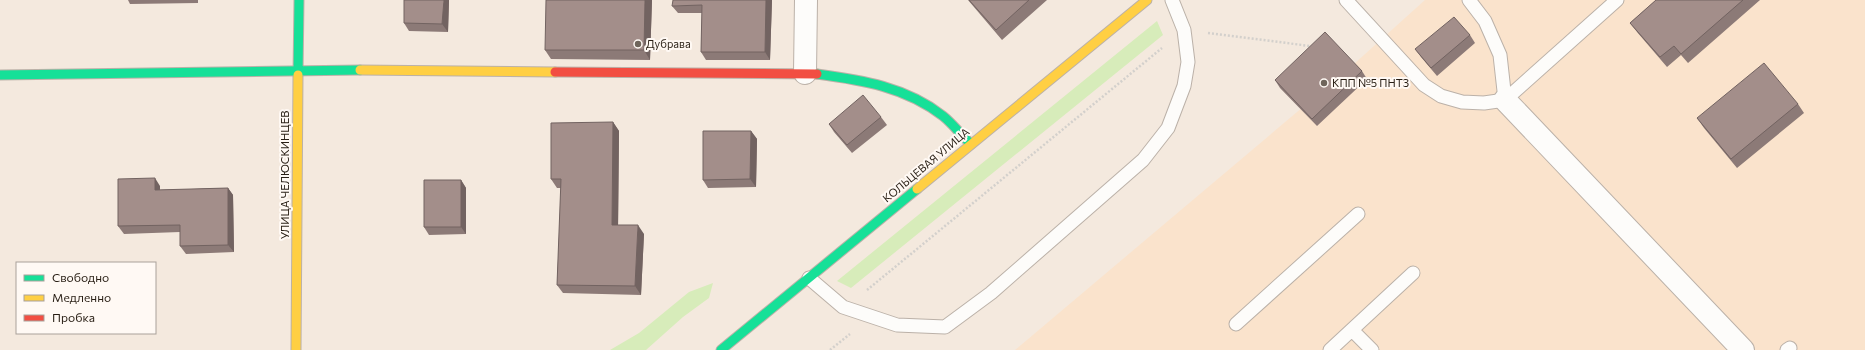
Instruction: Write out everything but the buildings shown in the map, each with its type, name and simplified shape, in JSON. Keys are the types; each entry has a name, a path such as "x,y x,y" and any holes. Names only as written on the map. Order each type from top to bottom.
{"street":[{"name":"УЛИЦА ЧЕЛЮСКИНЦЕВ","path":"296,350 299,0"},
{"path":"805,73 806,0"},
{"name":"КОЛЬЦЕВАЯ УЛИЦА","path":"721,350 1147,0"},
{"path":"0,75 298,70 805,73 863,80 899,90 920,100 943,116 970,144"},
{"path":"1505,100 1743,350"}],"lane":[{"path":"809,278 843,307 897,325 945,327 1003,283 1143,160 1168,128 1184,86 1188,62 1184,30 1172,0"},
{"path":"1469,0 1485,21 1500,55 1505,100"},
{"path":"1347,1 1424,85 1441,96 1469,102 1484,103 1505,100 1617,0"},
{"path":"1236,324 1358,214"},
{"path":"1330,350 1413,273"},
{"path":"1352,330 1372,350"}],"path":[{"path":"830,350 859,327 863,293 1184,30 1310,46"}],"shaded area":[{"path":"1425,0 1865,0 1865,350 1015,350 1354,64"}],"green space":[{"path":"1157,21 1163,35 851,288 837,281"},
{"path":"713,283 709,298 683,317 646,350 610,350 639,333 689,292"}],"traffic: fast":[{"path":"298,75 299,0"},
{"path":"0,75 360,70"},
{"path":"817,74 867,82 883,86 914,98 943,116 971,144"},
{"path":"721,350 917,189"}],"traffic: slow":[{"path":"917,189 1147,0"},
{"path":"360,70 555,72"},
{"path":"296,350 298,75"}],"traffic: jam":[{"path":"555,72 817,74"}],"place":[{"name":"Дубрава","path":"638,44"},
{"name":"КПП №5 ПНТЗ","path":"1324,83"}]}
